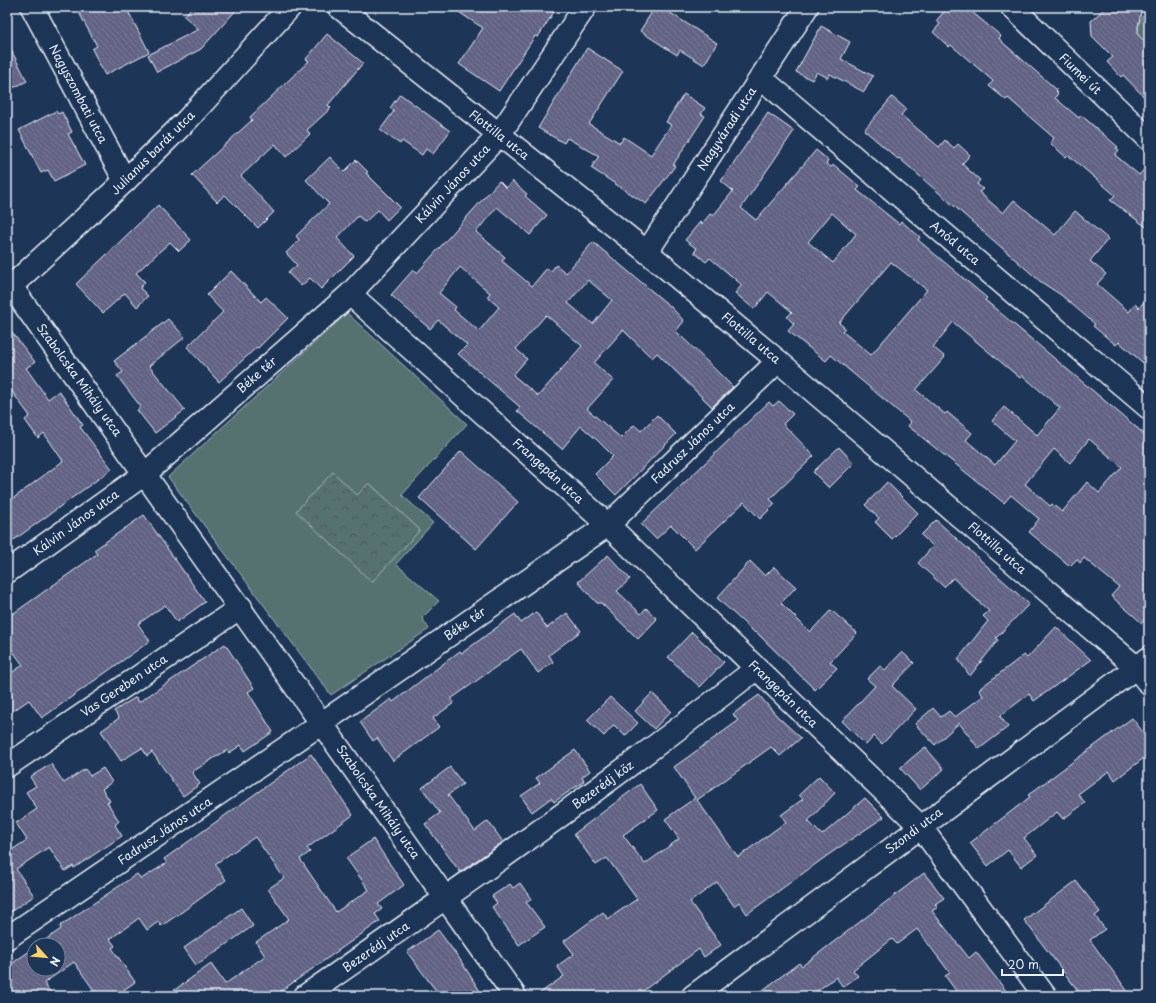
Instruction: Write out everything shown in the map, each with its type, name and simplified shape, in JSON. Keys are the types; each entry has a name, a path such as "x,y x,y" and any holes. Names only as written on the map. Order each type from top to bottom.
{"street":[{"name":"Nagyszombati utca","path":"32,7 125,181"},
{"name":"Julianus barát utca","path":"9,288 125,181 187,120 290,7"},
{"name":"Flottilla utca","path":"339,7 499,136 647,252 1145,670"},
{"name":"Kálvin János utca","path":"350,294 499,136 585,7"},
{"name":"Nagyváradi utca","path":"647,252 807,7"},
{"name":"Fiumei út","path":"1012,7 1149,139"},
{"name":"Anód utca","path":"761,78 1149,408"},
{"name":"Szabolcska Mihály utca","path":"9,288 146,473"},
{"name":"Frangepán utca","path":"350,294 608,524 920,826 1046,996"},
{"name":"Béke tér","path":"146,473 350,294"},
{"name":"Fadrusz János utca","path":"608,524 778,361"},
{"name":"Kálvin János utca","path":"7,572 146,473"},
{"path":"146,473 241,607"},
{"name":"Béke tér","path":"322,723 608,524"},
{"name":"Szabolcska Mihály utca","path":"241,607 515,996"},
{"name":"Vas Gereben utca","path":"7,766 241,607"},
{"name":"Bezerédj köz","path":"446,898 653,749 757,668"},
{"name":"Szondi utca","path":"693,996 920,826 1145,670"},
{"name":"Fadrusz János utca","path":"7,938 322,723"},
{"name":"Bezerédj utca","path":"305,996 446,898"}],"green space":[{"path":"1149,9 1149,46 1138,35 1138,27 1143,15"},
{"path":"347,313 467,424 402,495 433,523 396,564 439,601 422,618 429,629 331,695 168,477","holes":["332,472 357,495 369,483 420,530 372,581"]},
{"path":"333,472 357,495 369,483 420,530 372,582 296,511"}],"building":[{"path":"76,7 126,7 149,52 105,75 92,49 97,46"},
{"path":"192,7 239,7 201,49 157,72 148,55 199,29 184,16"},
{"path":"451,7 557,7 538,37 535,36 499,91 459,64 483,28"},
{"path":"655,7 661,7 717,43 704,65 680,50 677,55 640,31"},
{"path":"948,7 966,7 1001,36 999,38 1001,41 1057,90 1056,91 1058,93 1055,98 1079,118 1081,115 1118,147 1116,148 1119,150 1115,155 1139,175 1149,164 1149,229 1110,200 1115,195 1068,155 1066,157 1050,143 1054,138 1008,98 1006,100 989,86 993,81 951,45 949,47 933,32 940,24 936,21"},
{"path":"1106,7 1142,7 1138,35 1149,46 1149,102 1123,75 1121,77 1107,62 1113,57 1092,36 1091,21"},
{"path":"821,26 850,42 841,59 873,76 864,92 830,74 828,78 817,72 812,80 796,72"},
{"path":"327,34 363,63 328,105 331,108 307,130 310,134 286,157 275,144 241,176 274,212 258,228 225,195 217,202 192,175 252,120 250,117 309,61 306,59"},
{"path":"7,42 27,81 7,91"},
{"path":"587,48 623,71 589,124 620,143 624,137 651,155 671,125 666,122 684,94 705,108 701,114 705,116 673,165 675,166 646,204 591,168 599,156 567,138 564,143 538,128"},
{"path":"400,94 450,131 433,154 426,149 422,155 402,141 400,144 380,130 394,111 390,108"},
{"path":"892,97 906,109 901,115 939,147 945,140 954,148 958,144 970,155 962,164 980,180 977,184 983,189 979,192 1003,213 1014,200 1055,235 1075,211 1108,239 1090,261 1106,274 1097,284 1129,312 1135,304 1139,308 1149,295 1149,368 1119,342 1116,345 1093,326 1095,324 1061,295 1041,282 899,158 898,159 864,130"},
{"path":"56,111 58,114 62,112 72,132 68,134 85,165 54,181 48,170 41,173 19,130"},
{"path":"768,113 794,131 741,208 756,220 816,150 828,160 826,164 831,167 834,165 860,187 857,190 899,224 901,221 920,237 918,240 987,298 985,300 1149,438 1149,614 1142,623 1111,596 1119,587 1084,558 1080,563 1077,559 1070,566 1029,532 1039,519 1011,495 1004,503 908,426 911,422 831,355 826,361 788,331 794,324 787,317 792,312 768,292 754,309 735,293 742,285 710,258 706,262 694,252 697,249 685,240 700,222 702,224 710,214 713,216 733,191 721,181","holes":["832,213 856,234 833,263 808,242","891,262 927,290 871,355 842,331 845,328 839,323","953,322 1020,378 1022,375 1060,408 1037,435 1004,407 992,421 1015,441 995,465 966,440 972,433 947,412 945,414 916,390 945,357 933,347","1089,439 1122,467 1099,493 1087,482 1062,512 1052,504 1050,506 1025,484 1054,449 1070,463"]},
{"path":"330,157 344,172 356,160 368,172 366,173 400,207 387,220 378,210 365,222 358,216 337,238 354,256 321,289 310,278 301,286 288,273 297,265 286,253 299,240 296,236 329,204 306,180"},
{"path":"499,181 506,188 512,181 527,194 525,196 547,215 530,235 497,207 476,232 505,257 502,261 532,286 547,268 551,271 556,265 566,273 593,242 671,307 684,321 676,331 733,387 712,407 657,353 652,358 623,330 594,363 613,380 587,409 621,438 634,425 641,431 657,415 676,434 616,495 595,474 613,456 597,440 581,426 562,449 517,411 520,407 458,354 467,345 438,320 430,329 391,295 413,270 417,273","holes":["460,267 490,293 487,297 499,307 479,331 454,310 456,307 439,293","588,280 612,300 593,324 568,303","546,315 582,346 538,396 513,375 527,359 516,349"]},
{"path":"158,205 191,240 179,251 170,242 136,273 145,282 140,288 148,296 137,307 125,293 103,313 76,284"},
{"path":"231,271 261,302 266,297 288,318 258,348 257,347 219,382 187,347 223,312 207,295"},
{"path":"168,319 185,337 149,366 185,410 155,433 137,410 141,407 117,376 123,372 114,361"},
{"path":"7,326 35,362 26,368 48,399 59,391 83,425 80,427 112,469 7,545 7,503 63,461 44,433 38,438 25,420 30,416 7,385"},
{"path":"779,401 793,414 783,424 814,456 770,499 775,504 760,519 744,502 695,549 671,525 656,539 641,524 769,402 773,406"},
{"path":"839,447 854,463 829,488 813,472"},
{"path":"461,451 518,502 476,549 419,498"},
{"path":"887,482 918,513 892,539 875,522 879,518 865,505"},
{"path":"144,515 205,602 177,622 165,605 138,624 150,641 42,718 29,700 7,715 7,676 23,665 7,643 7,618 97,554 94,550"},
{"path":"936,520 1029,604 996,638 998,640 970,676 958,659 988,621 983,616 989,611 953,578 944,587 918,563 933,546 921,535"},
{"path":"608,555 630,579 617,591 641,614 646,608 657,619 638,639 601,603 597,603 578,582"},
{"path":"750,561 765,576 774,567 796,587 781,603 810,632 831,610 857,633 830,662 837,668 815,690 756,632 755,633 717,598"},
{"path":"536,612 547,628 567,613 581,631 549,655 553,662 538,673 521,649 451,699 454,703 433,718 439,727 393,761 377,738 373,741 360,722 391,699 393,702 460,651 462,653 515,614 521,623"},
{"path":"1056,627 1091,660 1034,701 1029,694 1000,716 1008,727 979,749 959,723 935,745 915,724 933,708 941,717 949,711 955,717 983,696 979,689 1024,655 1027,658"},
{"path":"692,632 724,662 700,687 668,657"},
{"path":"225,644 254,688 248,692 273,732 245,751 241,745 229,753 227,750 192,772 200,784 183,796 152,752 147,756 142,748 121,761 101,731 119,718 114,711 136,697 139,702"},
{"path":"902,652 914,663 892,686 916,709 882,744 874,736 866,745 842,721 875,686 867,679 880,666 885,670"},
{"path":"652,693 671,711 654,729 635,711"},
{"path":"759,695 777,716 801,738 780,756 771,747 697,800 738,857 786,822 781,815 803,799 799,795 819,776 835,793 808,821 822,835 865,798 884,817 828,855 747,914 739,902 734,906 717,882 690,902 721,945 704,957 699,949 636,996 536,996 564,976 557,966 574,954 564,941 603,912 608,919 637,899 607,858 596,865 574,834 640,784 658,810 623,835 645,864 679,839 665,819 695,798 674,767 738,721 733,714"},
{"path":"610,697 638,723 625,736 614,725 604,736 587,720"},
{"path":"1132,718 1149,740 1149,754 1115,780 1109,771 1078,794 1085,803 1063,819 1057,812 1024,838 1037,855 1021,867 1008,850 988,866 970,843 1030,797 1028,795"},
{"path":"925,747 944,769 920,790 900,768"},
{"path":"575,750 590,771 582,777 584,781 554,802 551,798 532,812 521,796 540,783 536,778"},
{"path":"311,754 353,815 307,848 310,852 300,859 336,912 369,890 346,858 373,839 404,885 378,904 382,909 375,914 380,921 274,996 166,996 211,964 225,984 265,956 256,942 289,919 268,889 284,878 255,837 215,864 226,880 179,914 161,926 158,922 147,930 139,918 110,939 115,946 112,948 135,982 115,996 98,996 74,962 66,968 66,937 50,937 61,929 60,926 137,874 141,879 167,863 164,859"},
{"path":"51,764 64,783 85,769 90,776 103,768 112,782 102,789 110,801 107,802 119,821 115,825 122,836 74,868 73,866 65,871 49,847 16,869 34,896 7,914 7,853 27,840 16,823 37,809 26,792 36,786 30,777"},
{"path":"450,767 463,784 448,795 475,831 488,821 503,842 460,872 425,824 440,813 422,788"},
{"path":"924,873 944,898 935,904 938,907 932,911 969,958 976,952 1010,996 960,996 945,976 950,973 917,929 897,944 892,939 853,970 858,976 843,987 836,977 810,996 755,996 799,963 802,966"},
{"path":"1076,881 1100,912 1095,916 1105,929 1090,940 1131,996 1082,996 1024,920"},
{"path":"520,883 531,899 526,902 545,927 519,945 492,907 497,903 492,896 510,884 513,888"},
{"path":"241,908 253,926 196,965 184,948"},
{"path":"438,930 459,958 483,996 440,996 407,952"},
{"path":"26,954 26,977 53,977 44,983 53,996 7,996 7,967"}]}
